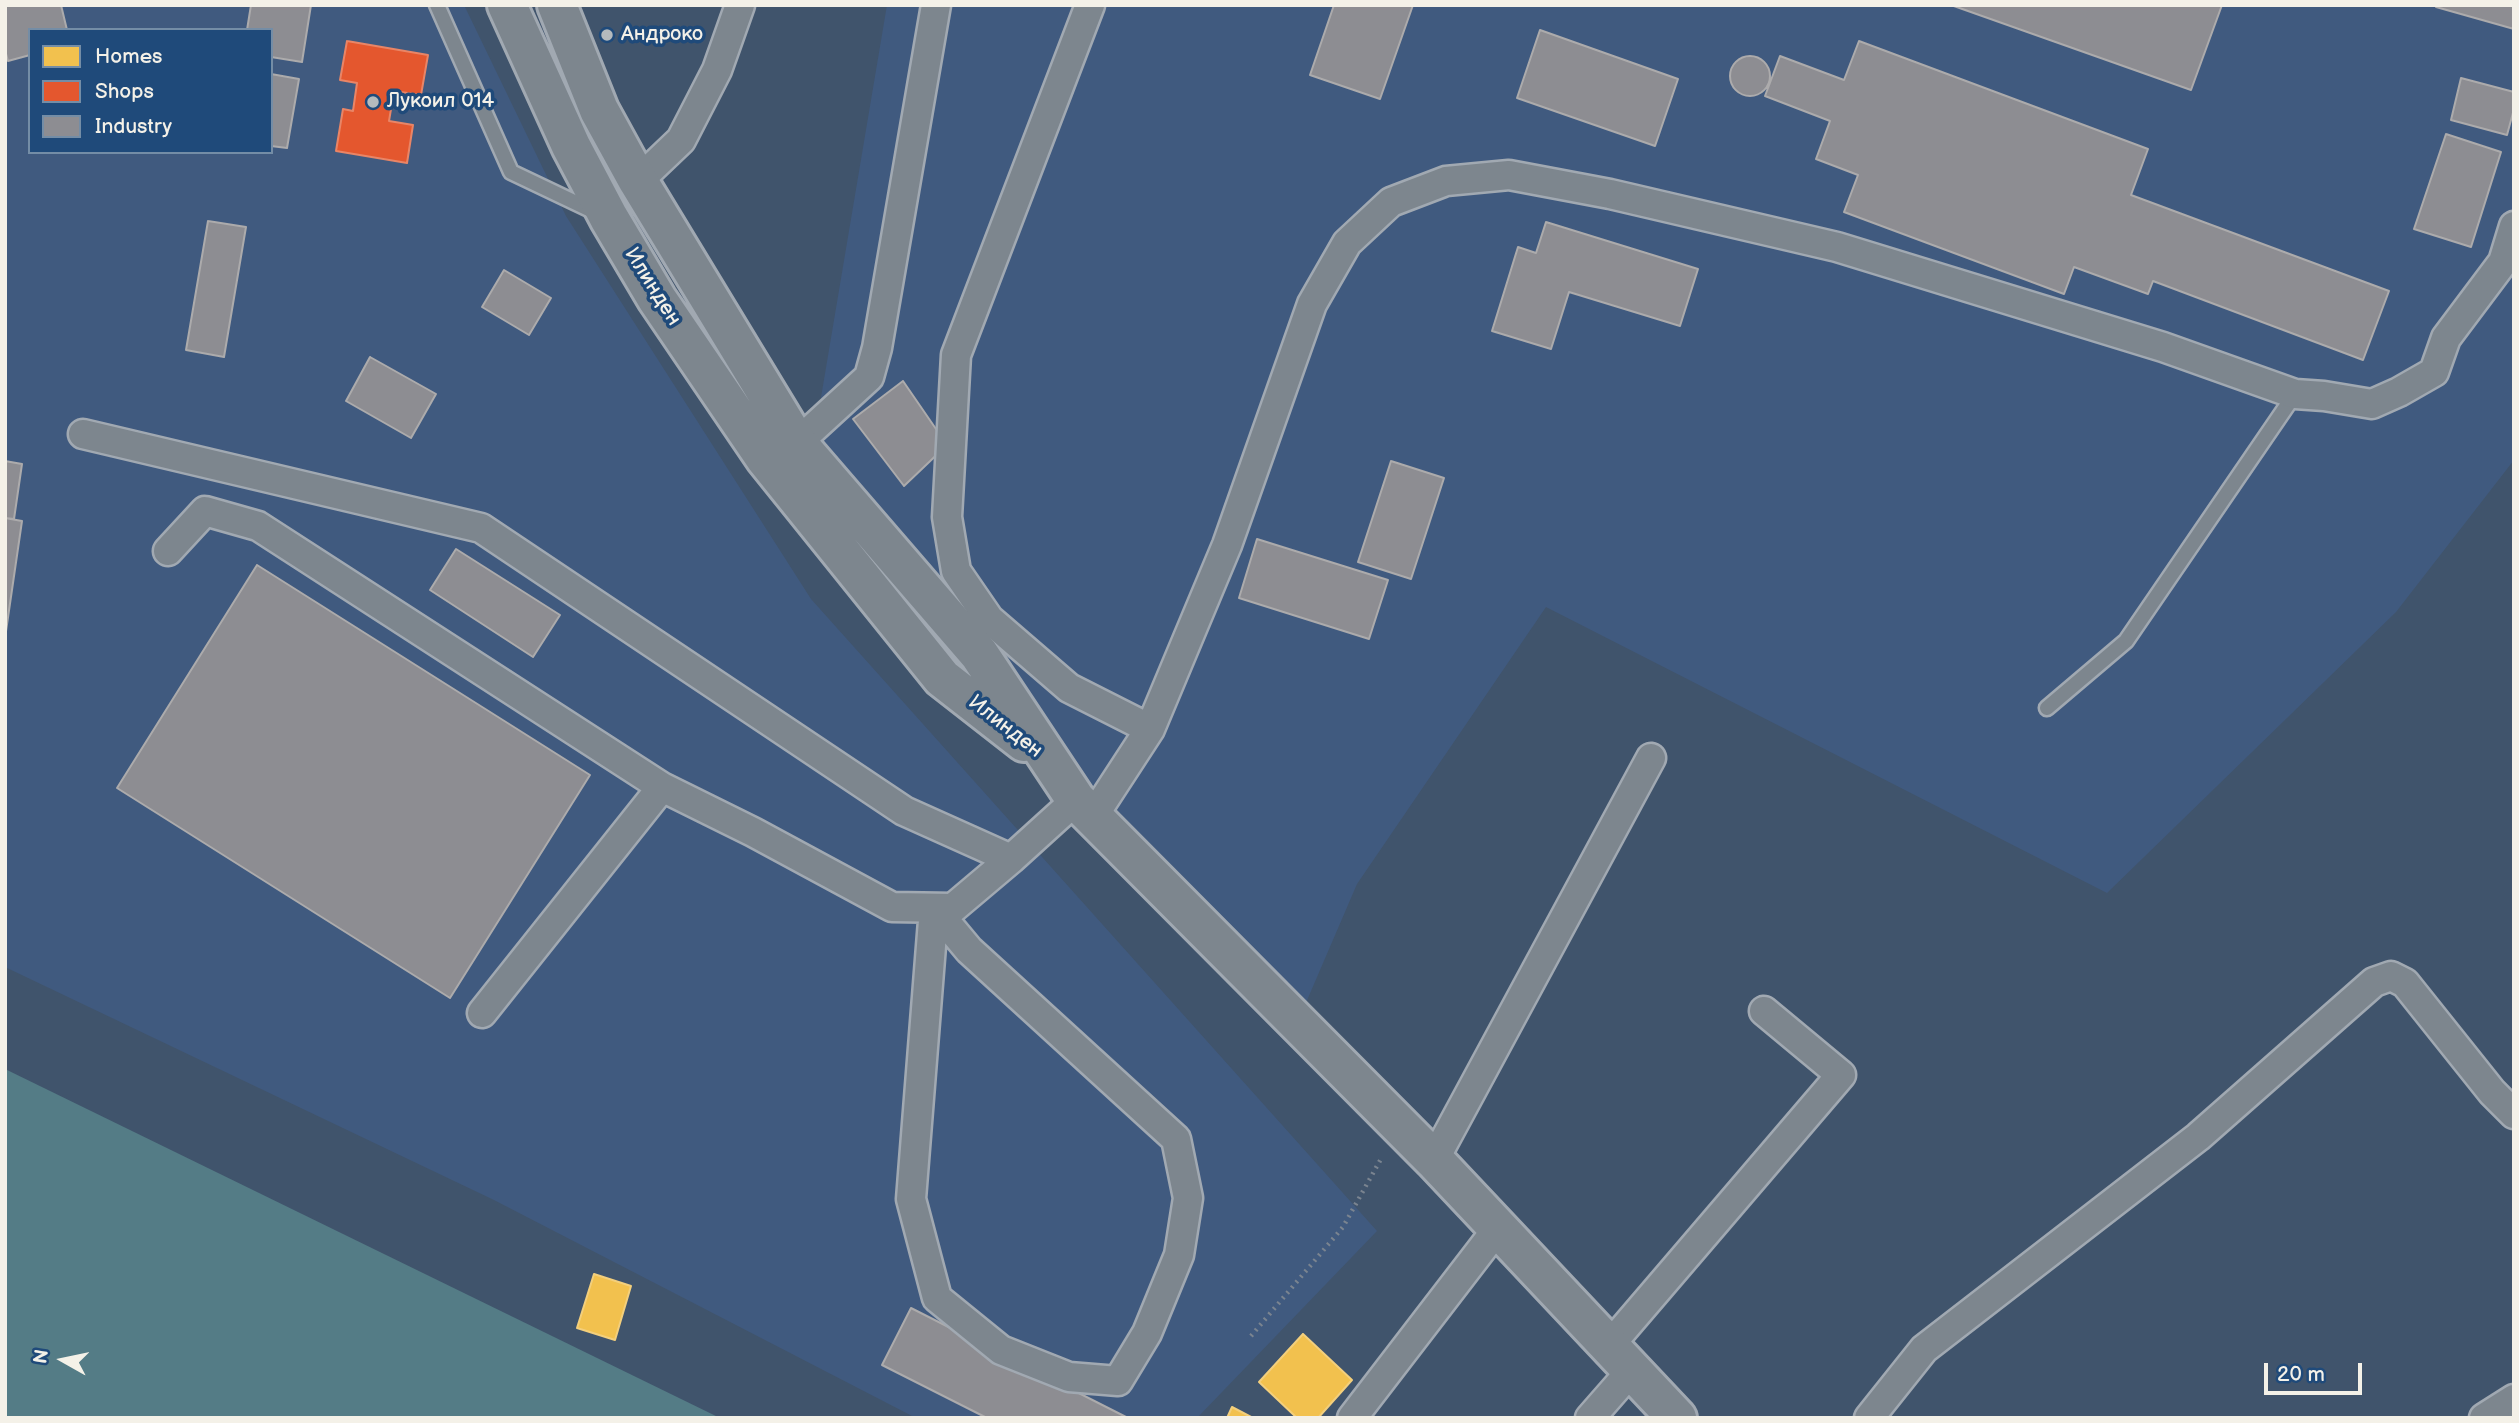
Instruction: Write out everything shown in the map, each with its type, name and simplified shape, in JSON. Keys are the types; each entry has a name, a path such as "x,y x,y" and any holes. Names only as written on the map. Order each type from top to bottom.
{"main road":[{"name":"Илинден","path":"507,5 571,146 609,218 657,299 765,458 942,678 1051,763"},
{"name":"Илинден","path":"561,7 599,110 638,181 797,443 979,654 1051,763"},
{"path":"1051,763 1084,809 1434,1160 1677,1418"}],"street":[{"path":"638,181 681,140 717,70 740,5"},
{"path":"797,443 869,377 877,348 936,5"},
{"path":"1090,5 956,355 947,517 956,571 989,619 1069,688 1150,729"},
{"path":"168,551 205,511 258,526 662,786 892,907 953,908 1011,859 1084,809 1150,729 1227,545 1312,304 1347,243 1391,202 1446,181 1509,175 1609,194 1837,247 2163,346 2295,394 2372,404 2434,372 2446,338 2503,262 2514,226"},
{"path":"83,434 481,528 904,811 1011,859"},
{"path":"1434,1160 1651,758"},
{"path":"482,1013 662,786"},
{"path":"934,908 969,950 1176,1139 1188,1198 1179,1255 1147,1333 1118,1381 1069,1377 1001,1350 937,1298 911,1199 934,908"},
{"path":"1869,1418 1924,1349 2197,1137 2374,982 2391,976 2405,983 2492,1093 2514,1114"},
{"path":"1590,1418 1620,1358 1840,1075 1764,1011"},
{"path":"1352,1418 1498,1228"},
{"path":"2484,1418 2514,1399"}],"lane":[{"path":"437,5 511,172 609,218"},
{"path":"2047,708 2126,640 2295,394"}],"path":[{"path":"1251,1336 1343,1227 1400,1126"}],"shaded area":[{"path":"5,5 464,5 566,216 811,599 1377,1231 1197,1418 916,1418 494,1200 5,967"},
{"path":"887,5 2514,5 2514,460 2396,612 2107,893 1546,607 1357,884 1305,1005 1091,792 813,445"}],"green space":[{"path":"5,1069 720,1418 5,1418"}],"building: Homes":[{"path":"594,1274 631,1286 615,1340 577,1328"},
{"path":"1303,1334 1352,1380 1318,1418 1297,1418 1259,1382"},
{"path":"1232,1407 1253,1418 1227,1418"}],"building: Shops":[{"name":"Лукоил 014","path":"347,41 428,55 421,95 394,91 389,121 413,125 407,163 336,151 343,109 353,111 357,83 340,80"}],"building: Industry":[{"path":"5,5 61,5 67,28 28,28 28,56 8,61 5,50"},
{"path":"251,5 311,5 302,62 273,57 273,28 247,28"},
{"path":"1334,5 1413,5 1380,99 1310,75"},
{"path":"1951,5 2222,5 2191,90"},
{"path":"2514,5 2514,29 2436,7"},
{"path":"1540,30 1678,79 1655,146 1517,98"},
{"path":"1859,41 2148,149 2131,195 2389,291 2363,360 2153,281 2148,294 2074,267 2064,294 1844,212 1858,175 1816,159 1830,121 1765,96 1780,56 1844,80"},
{"path":"1750,56 1764,62 1770,76 1764,90 1750,96 1736,90 1730,76 1736,62"},
{"path":"273,74 299,79 287,148 273,146"},
{"path":"2461,78 2514,92 2514,109 2507,135 2451,120"},
{"path":"2446,134 2501,152 2471,247 2414,229"},
{"path":"208,221 246,227 224,357 186,350"},
{"path":"1546,222 1698,269 1680,326 1569,292 1551,349 1492,331 1518,247 1536,253"},
{"path":"504,270 551,298 529,335 482,307"},
{"path":"370,357 436,394 411,438 346,401"},
{"path":"903,381 947,445 904,486 853,419"},
{"path":"5,461 22,464 14,519 5,518"},
{"path":"1391,461 1444,478 1411,579 1358,562"},
{"path":"5,518 22,521 5,638"},
{"path":"1257,539 1388,580 1369,639 1239,598"},
{"path":"456,549 560,615 533,657 430,590"},
{"path":"257,565 590,775 450,998 117,788"},
{"path":"911,1308 1128,1418 987,1418 882,1365"}],"place":[{"name":"Андроко","path":"607,35"},
{"name":"Лукоил 014","path":"373,102"}]}
